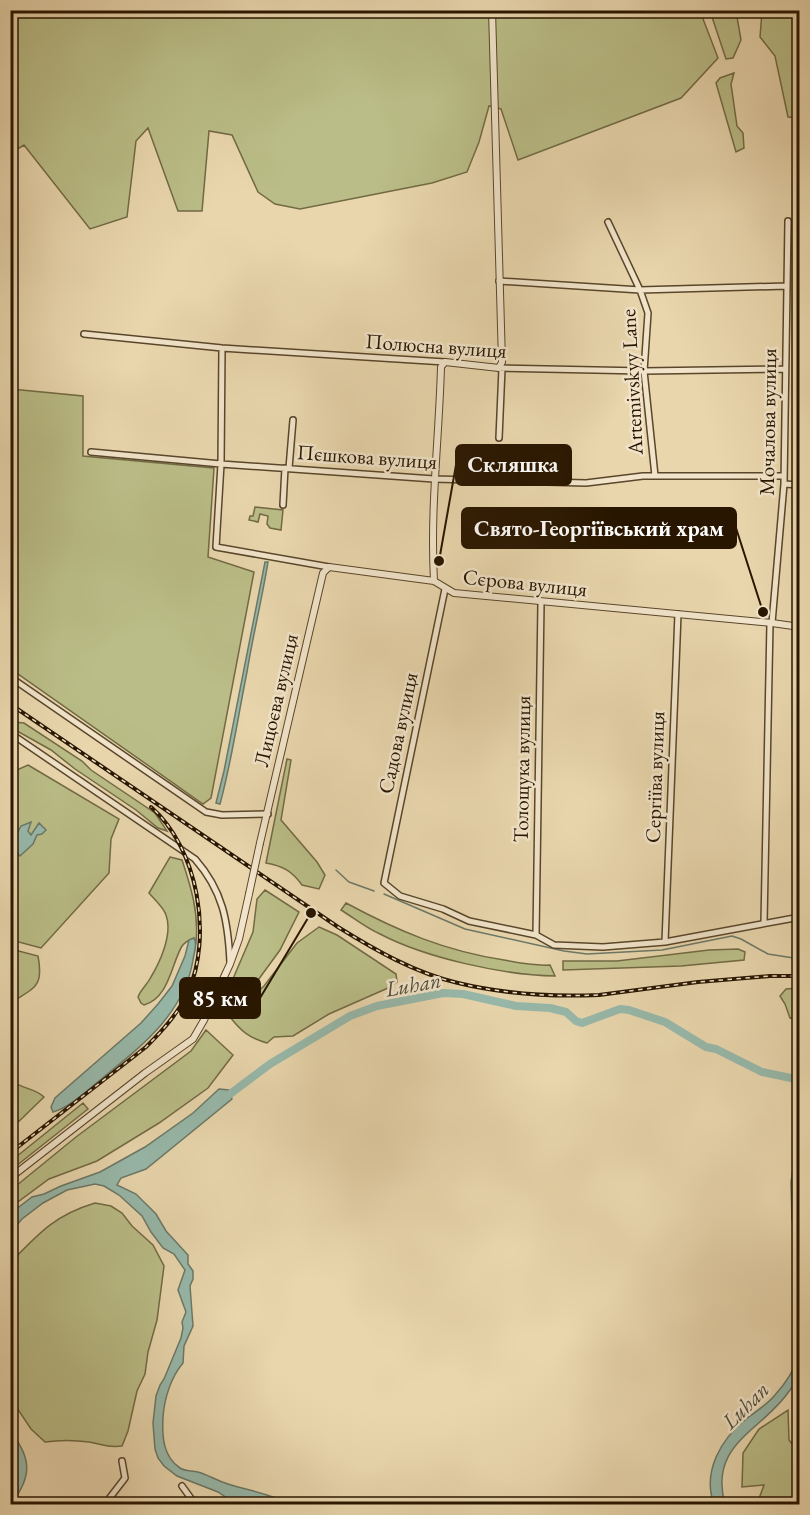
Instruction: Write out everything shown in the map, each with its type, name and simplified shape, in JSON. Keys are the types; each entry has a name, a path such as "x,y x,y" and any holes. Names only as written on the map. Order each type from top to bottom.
{"street":[{"path":"492,10 501,362 499,438"},
{"name":"Мочалова вулиця","path":"764,923 771,623 784,484 788,221"},
{"name":"Artemivskyy Lane","path":"608,222 640,290 648,313 644,371 654,476"},
{"path":"499,281 640,290 786,286"},
{"name":"Полюсна вулиця","path":"84,334 222,348 445,362 501,368 644,371 785,369"},
{"path":"221,464 222,348"},
{"path":"434,580 434,478 440,413 441,367 445,362"},
{"path":"283,505 294,420"},
{"name":"Пєшкова вулиця","path":"91,452 221,464 434,478 586,483 654,476 784,476"},
{"name":"Сєрова вулиця","path":"221,464 216,547 329,567 434,580 454,593 800,627"},
{"path":"784,484 800,485"},
{"name":"Лицоєва вулиця","path":"10,1178 145,1073 193,1039 204,1020 239,939 323,573 329,567"},
{"name":"Садова вулиця","path":"445,589 384,883 400,896 443,909 469,921 536,935"},
{"name":"Толощука вулиця","path":"536,935 542,603"},
{"name":"Сергіїва вулиця","path":"665,942 678,614"},
{"path":"10,677 206,812 222,815 268,814"},
{"path":"10,733 195,859 208,874 220,901 228,928 230,964"},
{"path":"536,935 554,945 603,947 665,942 800,917"},
{"path":"105,1504 125,1478 122,1461"},
{"path":"182,1486 195,1504"}],"green space":[{"path":"10,11 700,11 718,58 681,98 518,160 501,109 489,106 479,142 467,172 432,183 300,209 275,204 258,192 232,135 209,131 202,211 178,211 148,128 136,141 127,217 90,229 24,145 11,153"},
{"path":"710,11 736,11 741,40 733,58 726,59"},
{"path":"762,11 799,11 799,118 788,117 775,56 760,37"},
{"path":"734,73 731,84 737,126 743,133 744,148 736,152 716,83 720,78"},
{"path":"11,389 83,396 83,456 214,468 208,557 254,572 211,798 203,804 11,669"},
{"path":"255,507 283,510 281,530 270,528 267,524 268,516 260,514 258,522 249,520 250,516 253,516"},
{"path":"14,722 24,723 155,813 167,831 158,828 51,750 17,731"},
{"path":"287,759 291,760 281,820 317,862 325,875 319,889 302,885 287,870 266,863"},
{"path":"28,765 119,819 111,839 109,873 41,948 11,940 10,773"},
{"path":"170,857 182,860 194,900 196,942 194,938 182,946 159,996 144,1005 138,997 158,964 168,931 165,912 149,893"},
{"path":"265,890 299,912 280,950 253,987 224,1008 223,1002 253,932 257,899"},
{"path":"346,903 422,939 482,956 532,965 550,965 555,976 489,969 419,951 365,926 341,910"},
{"path":"319,927 337,935 396,974 397,982 329,1014 293,1036 274,1037 267,1043 255,1039 230,1017 264,986 297,943"},
{"path":"11,949 38,956 40,975 31,990 11,1003"},
{"path":"738,949 745,952 744,960 681,966 563,970 563,961 617,961 709,950"},
{"path":"799,988 799,1005 797,1004 794,1008 794,1019 790,1018 780,996 786,989"},
{"path":"206,1030 233,1055 208,1088 159,1123 97,1161 49,1179 11,1207 11,1190 76,1137 191,1051"},
{"path":"11,1080 44,1097 11,1129"},
{"path":"83,1103 88,1109 11,1170 11,1161"},
{"path":"95,1203 111,1206 122,1213 132,1226 153,1245 164,1266 157,1320 148,1352 145,1374 137,1391 128,1431 122,1446 78,1441 45,1442 31,1429 11,1399 11,1262 48,1226 69,1213"},
{"path":"788,1410 789,1440 799,1453 799,1504 757,1504 764,1485 742,1487 743,1453 759,1429"}],"water":[{"path":"265,562 268,562 266,576 220,804 216,803"},
{"path":"31,822 28,831 31,835 39,823 46,830 37,835 33,844 20,856 11,845 21,826"},
{"path":"194,938 196,943 188,980 170,1014 158,1029 77,1099 53,1112 51,1107 55,1098 141,1023 158,1004 172,986 189,940"},
{"path":"219,1089 229,1090 232,1099 146,1169 121,1178 117,1185 136,1194 156,1214 166,1231 188,1255 188,1264 193,1271 190,1286 193,1326 184,1346 183,1363 172,1382 164,1411 163,1439 170,1458 182,1469 196,1471 289,1504 261,1504 230,1500 218,1492 177,1476 158,1458 153,1423 156,1396 181,1338 182,1322 186,1312 178,1290 185,1270 174,1254 163,1248 142,1216 119,1195 104,1186 95,1184 67,1190 43,1203 22,1219 11,1232 11,1213 32,1197 100,1172 145,1147 193,1113"},
{"path":"799,1132 799,1267 792,1219 791,1182"},
{"path":"799,1356 800,1374 794,1385 779,1404 731,1452 724,1466 722,1483 725,1504 714,1504 710,1480 712,1468 722,1446 737,1427 779,1391 792,1372"},
{"path":"11,1432 23,1451 27,1468 23,1485 11,1504 12,1461"}],"waterway":[{"path":"336,870 349,882 374,891"},
{"path":"384,894 465,929 564,951 587,954 662,950 732,936 768,954 800,959"},
{"name":"Luhan","path":"222,1100 270,1064 350,1016 377,1006 443,993 463,994 516,1006 550,1008 566,1012 582,1023 620,1009 629,1010 665,1022 706,1047 716,1049 762,1072 800,1080"}],"railway":[{"path":"10,704 338,927 381,952 442,979 493,990 564,996 599,995 698,982 800,976"},
{"path":"10,1153 146,1047 175,1015 188,992 196,970 199,945 200,920 196,894 190,869 180,845 167,824 151,807"}],"place":[{"name":"Скляшка","path":"439,561"},
{"name":"Свято-Георгіївський храм","path":"763,612"},
{"name":"85 км","path":"311,913"}]}
